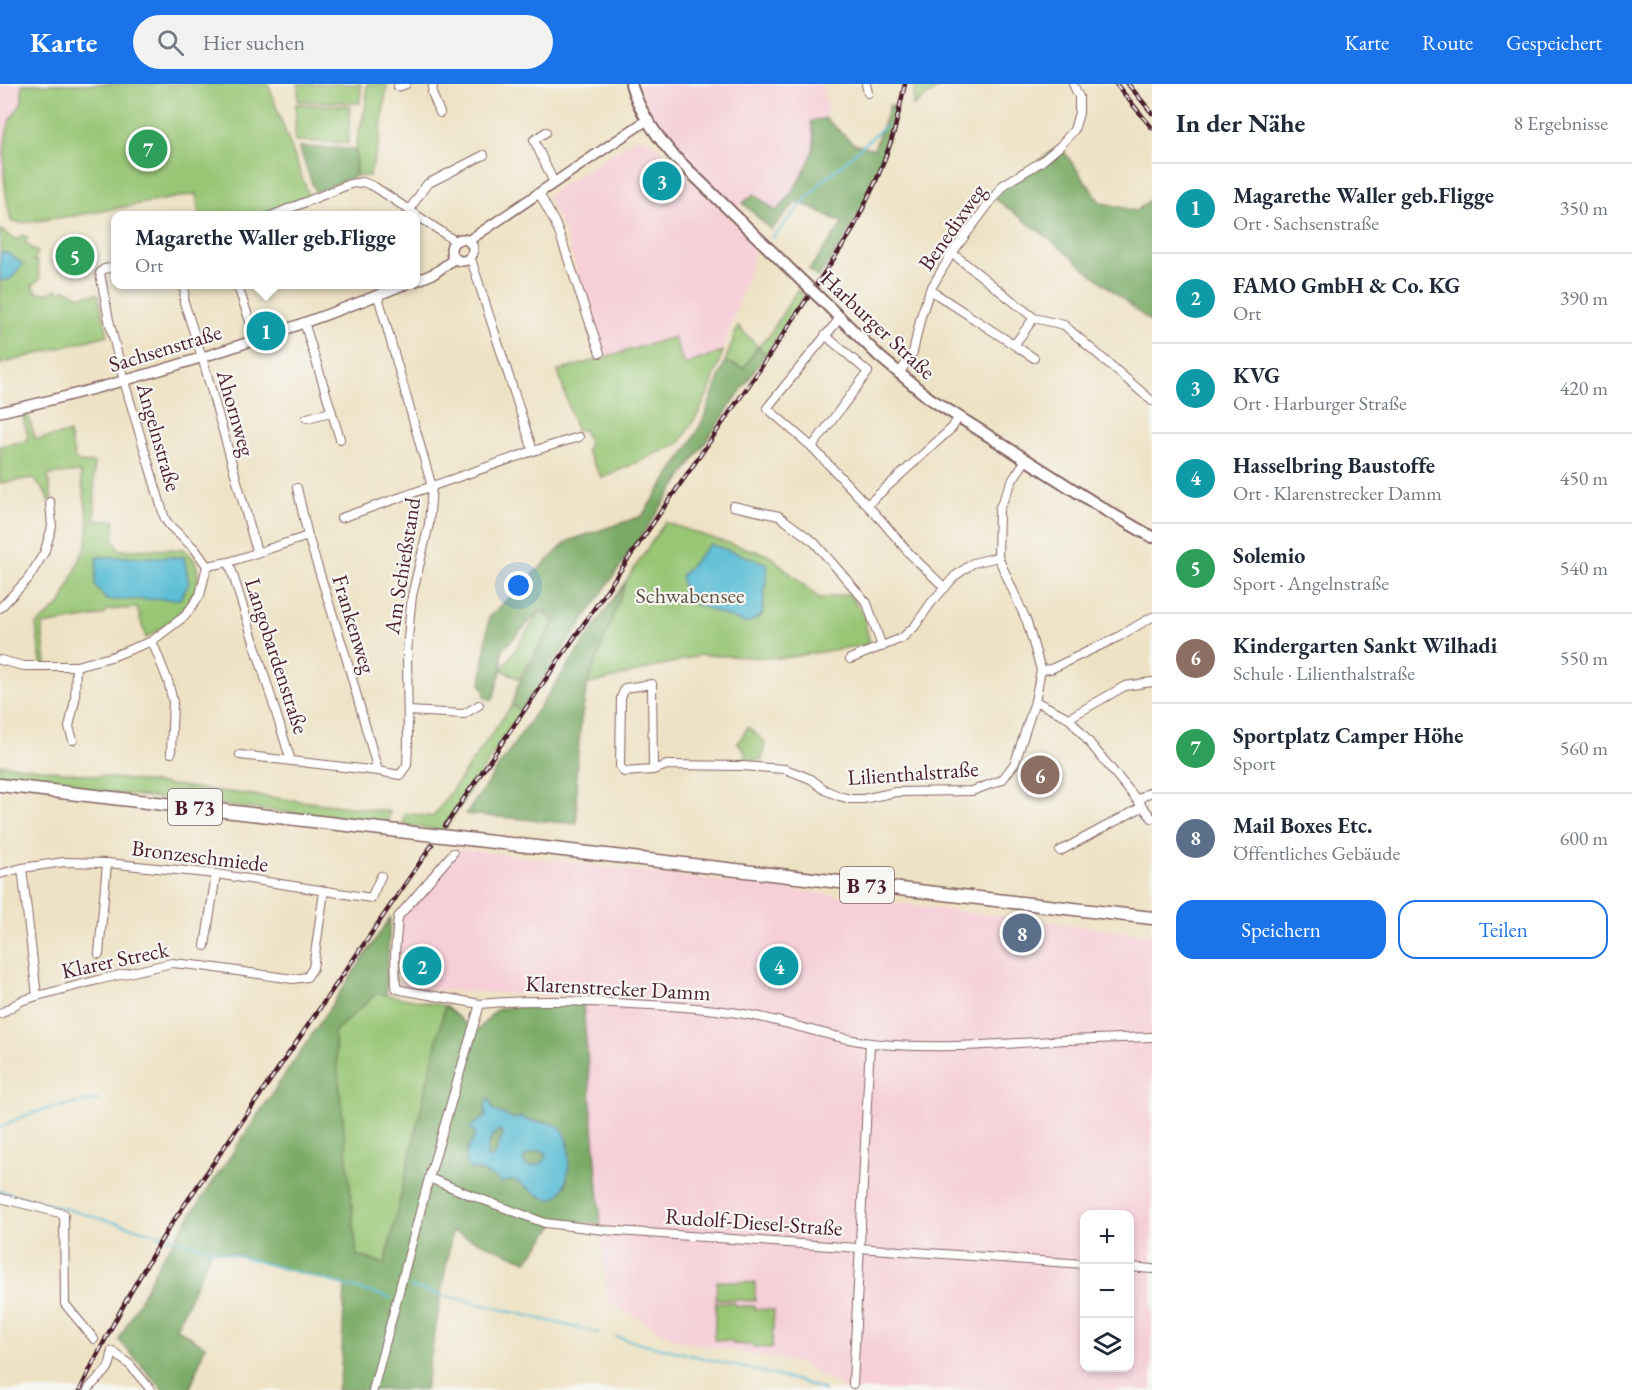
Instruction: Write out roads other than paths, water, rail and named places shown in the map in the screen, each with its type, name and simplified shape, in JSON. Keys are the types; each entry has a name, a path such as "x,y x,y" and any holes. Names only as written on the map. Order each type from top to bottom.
{"main road":[{"name":"Harburger Straße","path":"631,84 647,120 673,156 899,374 958,418 1152,537"},
{"name":"B 73","path":"0,785 1152,918"}],"street":[{"path":"434,84 432,93 440,113"},
{"path":"866,84 868,93"},
{"name":"Benedixweg","path":"899,374 913,352 921,316 930,290 952,253 1003,185 1041,162 1074,130 1079,113 1078,97 1073,84"},
{"path":"468,241 647,120"},
{"path":"546,132 534,140 554,183"},
{"path":"283,211 350,184 363,182 370,184 409,210 427,184 484,155"},
{"path":"539,193 561,238 600,353"},
{"path":"420,218 455,242"},
{"path":"470,256 461,261 455,258 451,250 455,242 462,239 468,241 472,247 470,256 533,451"},
{"path":"952,253 1034,318 1064,325 1152,401"},
{"path":"420,279 445,267 455,258"},
{"name":"Angelnstraße","path":"111,268 104,269 100,273 108,320 165,519 195,549 207,566"},
{"name":"Ahornweg","path":"185,289 184,302 202,357 257,552"},
{"path":"238,289 256,339"},
{"name":"Sachsenstraße","path":"0,412 81,394 202,357 396,289"},
{"path":"930,290 1034,358"},
{"name":"Am Schießstand","path":"378,296 432,487 429,524 410,614 407,653 407,765 400,775 378,771"},
{"path":"840,318 767,408 812,447 910,554 945,588"},
{"path":"1014,345 1034,318"},
{"path":"304,322 340,439"},
{"path":"812,447 868,372 825,335"},
{"path":"307,418 331,412"},
{"path":"867,505 952,428 958,418"},
{"path":"341,518 579,437"},
{"path":"1026,460 1013,479 999,509 998,557 1027,622 1041,670 1051,669 1118,637 1152,617"},
{"name":"Frankenweg","path":"297,488 308,536 346,657 378,771"},
{"path":"0,608 28,579 44,554 52,527 50,502"},
{"path":"733,506 779,516 814,542 867,603 882,646"},
{"path":"0,660 24,666 76,666 111,657 152,641 185,616 200,595 207,566 229,562 308,536"},
{"path":"850,659 902,638 915,626 931,603 955,576 973,563 998,557"},
{"name":"Langobardenstraße","path":"229,562 291,761"},
{"path":"152,641 168,681 173,702 171,753"},
{"path":"73,740 69,728 75,700 76,666"},
{"name":"Lilienthalstraße","path":"653,770 652,684 625,687 621,698 621,766 624,772 653,770 668,765 785,769 839,796 863,799 896,792 972,791 1002,780 1015,763 1035,701 1041,670"},
{"path":"1069,718 1125,686 1152,682"},
{"path":"1035,701 1069,718 1152,818"},
{"path":"408,711 464,714 480,705"},
{"path":"240,755 378,771"},
{"path":"1060,851 1139,803 1152,791"},
{"name":"Klarenstrecker Damm","path":"453,853 398,917 395,953 396,988 480,1004 506,1001 586,1001 703,1008 759,1017 870,1042 917,1046 967,1046 1152,1037"},
{"name":"Bronzeschmiede","path":"0,874 22,868 64,862 107,863 216,874 371,898 381,876"},
{"path":"99,954 107,863"},
{"path":"22,868 37,996"},
{"path":"205,946 216,874"},
{"name":"Klarer Streck","path":"0,1014 21,1001 37,996 172,963 293,979 307,977 311,971 324,891"},
{"path":"373,1390 429,1178 480,1004"},
{"path":"853,1384 870,1042"},
{"name":"Rudolf-Diesel-Straße","path":"429,1178 545,1223 604,1230 1080,1264"},
{"path":"0,1198 64,1214 65,1304 94,1339"},
{"path":"1134,1267 1152,1269"},
{"path":"88,1390 103,1376 111,1364 112,1351 130,1365 151,1390"}],"water":[{"path":"6,252 23,264 11,279 0,281 0,253"},
{"name":"Schwabensee","path":"710,544 768,564 762,615 746,624 685,600 681,576"},
{"path":"97,557 184,557 189,583 180,599 106,600 95,585"},
{"path":"489,1098 493,1110 514,1119 522,1117 527,1120 554,1124 564,1132 569,1148 568,1170 563,1190 558,1196 547,1198 514,1180 501,1183 481,1171 468,1168 466,1154 476,1134 470,1128 486,1117 485,1107","holes":["499,1130 503,1135 494,1156 489,1159 487,1158 489,1142","538,1151 545,1152 544,1162 531,1167 524,1164 526,1155"]}],"waterway":[{"path":"772,238 820,184 885,126"},
{"path":"0,1128 36,1112 99,1100"},
{"path":"0,1191 391,1298"},
{"path":"410,1287 598,1333"},
{"path":"616,1337 799,1381 824,1390"}],"railway":[{"path":"445,826 851,233 885,158 894,132 905,84"},
{"path":"1116,84 1152,128"},
{"path":"1128,84 1152,113"},
{"path":"80,1390 122,1308 168,1229 432,845"}],"place":[{"name":"Sportplatz Camper Höhe","path":"148,149"},
{"name":"KVG","path":"662,181"},
{"name":"Solemio","path":"75,256"},
{"name":"Magarethe Waller geb.Fligge","path":"266,331"},
{"name":"Kindergarten Sankt Wilhadi","path":"1040,775"},
{"name":"Mail Boxes Etc.","path":"1022,933"},
{"name":"FAMO GmbH & Co. KG","path":"422,966"},
{"name":"Hasselbring Baustoffe","path":"779,966"}]}
